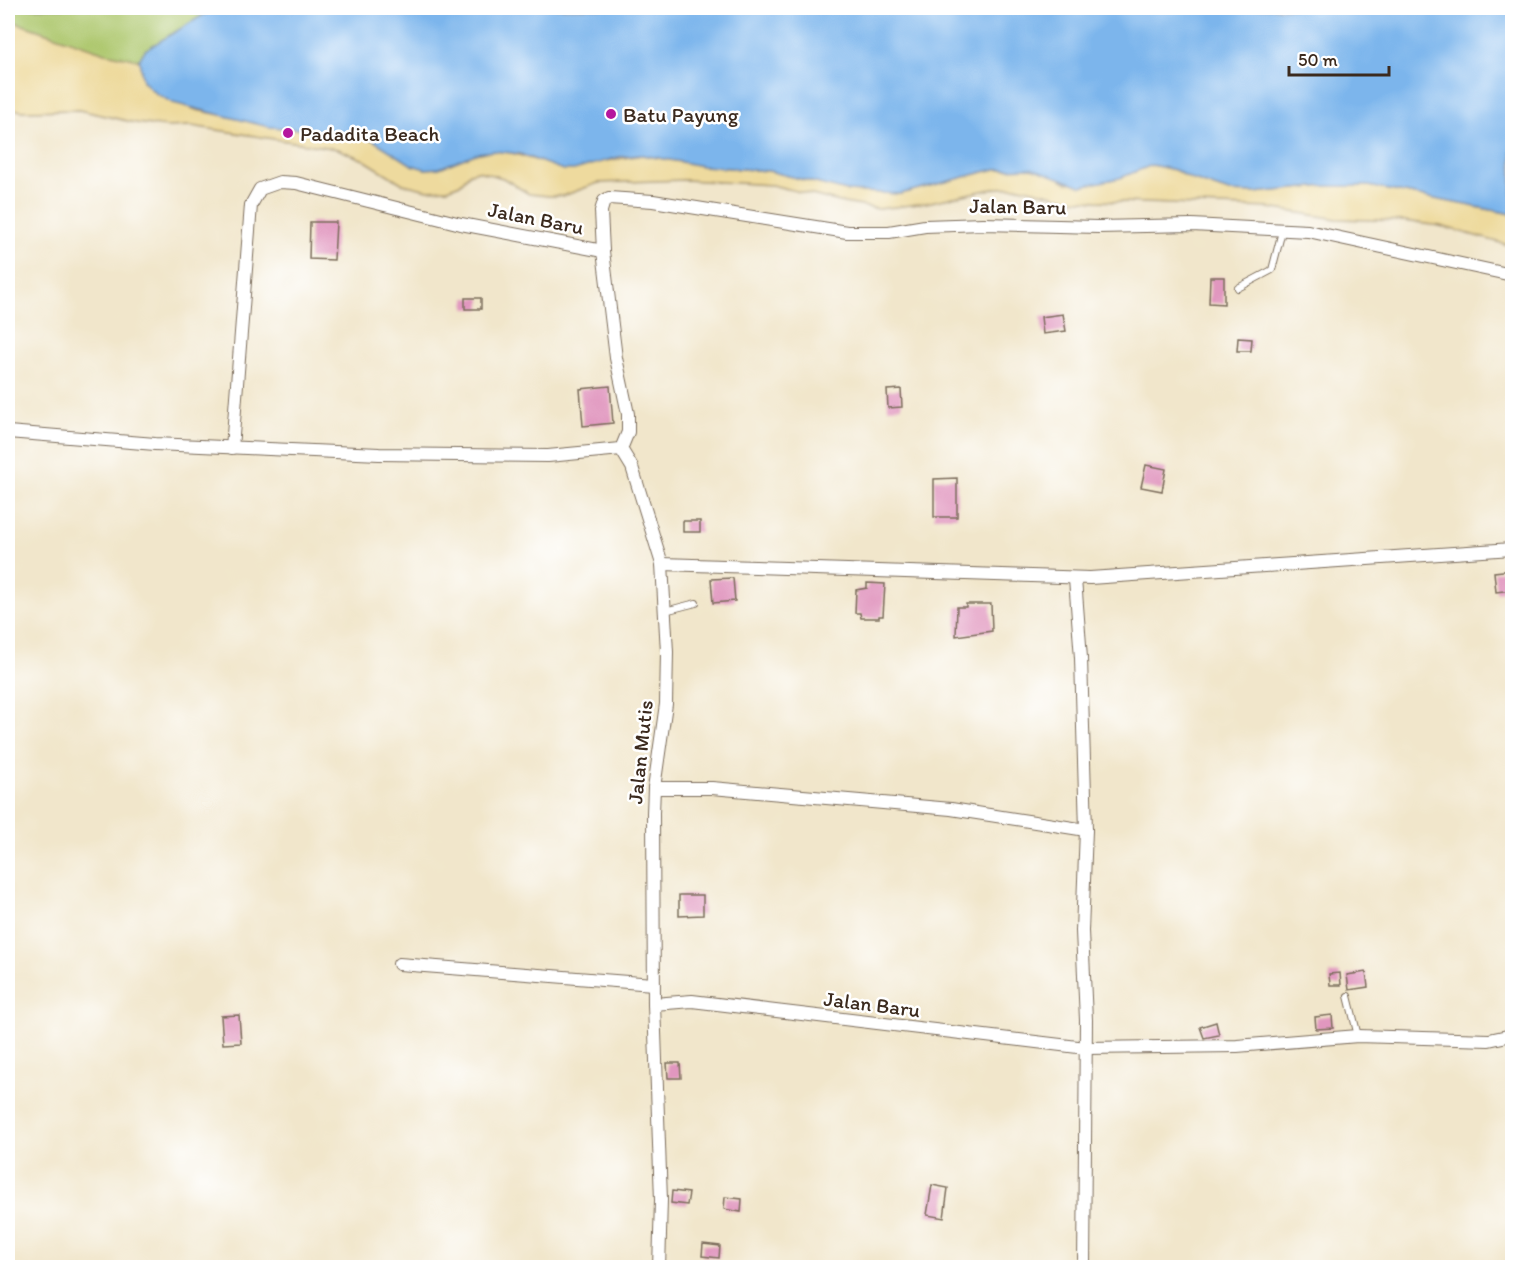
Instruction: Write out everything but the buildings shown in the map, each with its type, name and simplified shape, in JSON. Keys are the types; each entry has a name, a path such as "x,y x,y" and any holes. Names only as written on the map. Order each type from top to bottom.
{"street":[{"name":"Jalan Baru","path":"232,448 251,205 260,189 280,182 296,183 461,224 603,251 602,205 609,198 617,197 806,223 847,232 983,224 1098,228 1192,225 1327,234 1368,245 1512,275"},
{"path":"8,432 232,448 379,454 548,456 621,449 628,432 628,414 616,358 603,251"},
{"name":"Jalan Mutis","path":"621,449 632,467 662,564 665,611 666,704 654,788 653,984 659,1103 659,1268"},
{"path":"662,564 1075,579 1512,549"},
{"path":"1075,579 1081,658 1086,830 1082,931 1086,1048 1084,1268"},
{"path":"654,788 712,788 951,809 1086,830"},
{"path":"399,964 653,984"},
{"name":"Jalan Baru","path":"654,1004 692,1001 1086,1048 1247,1045 1358,1035 1489,1040 1512,1035"}],"lane":[{"path":"1238,288 1272,270 1282,231"},
{"path":"665,611 696,603"},
{"path":"1348,996 1358,1035"}],"green space":[{"path":"8,8 215,8 145,50 139,60 105,53 8,20"}],"sand":[{"name":"Padadita Beach","path":"8,20 105,53 139,60 144,81 155,93 196,110 249,121 343,132 373,140 425,169 439,168 478,153 493,151 508,152 535,160 588,164 642,155 703,166 769,171 847,191 900,194 995,169 1032,168 1051,173 1068,183 1133,172 1152,165 1175,170 1191,179 1229,192 1254,193 1325,186 1369,186 1512,214 1512,246 1440,226 1404,221 1337,219 1269,208 1070,199 1020,187 996,188 926,203 879,209 844,203 772,185 685,180 598,183 563,196 548,196 529,194 503,178 478,171 470,173 460,184 448,189 428,190 403,184 364,160 338,149 191,126 168,127 136,123 79,110 22,111 8,108"}],"water":[{"path":"215,8 1512,8 1512,214 1369,186 1325,186 1254,193 1229,192 1191,179 1175,170 1152,165 1120,178 1081,186 1032,168 995,169 900,194 847,191 769,171 703,166 642,155 619,157 574,170 563,170 520,154 493,151 478,153 439,168 425,169 412,165 373,140 343,132 269,127 173,103 155,93 143,81 139,60 145,50"}],"place":[{"name":"Batu Payung","path":"611,114"},
{"name":"Padadita Beach","path":"288,133"}]}
